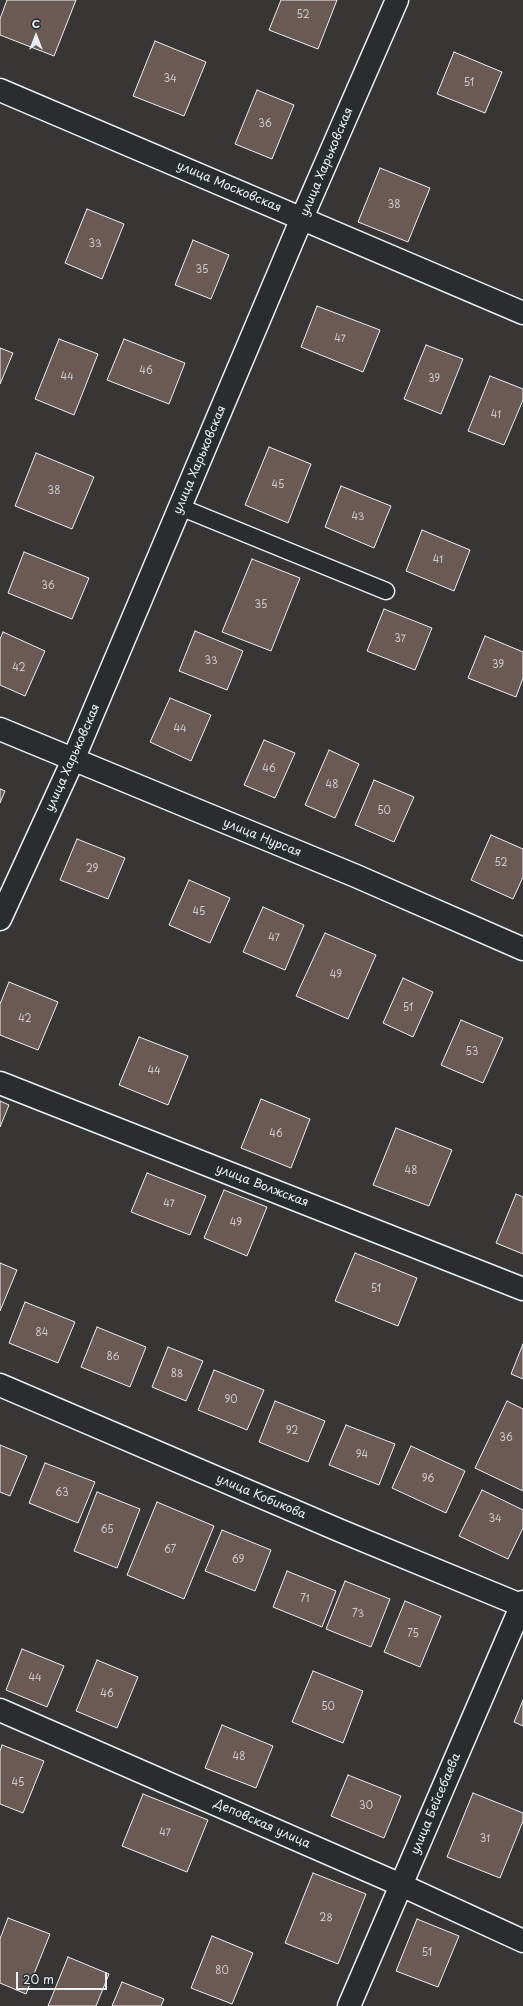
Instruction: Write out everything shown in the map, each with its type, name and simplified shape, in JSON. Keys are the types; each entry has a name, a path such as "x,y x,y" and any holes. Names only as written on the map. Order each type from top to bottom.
{"street":[{"name":"улица Харьковская","path":"0,919 73,760 302,218 397,0"},
{"name":"улица Московская","path":"0,90 523,313"},
{"name":"улица Нурсая","path":"0,729 356,876 523,949"},
{"name":"улица Волжская","path":"0,1083 523,1289"},
{"name":"улица Кобикова","path":"0,1385 341,1531 522,1605"},
{"name":"улица Бейсебаева","path":"349,2006 522,1605"},
{"name":"Деповская улица","path":"0,1710 401,1885 523,1941"}],"lane":[{"path":"180,508 386,591"}],"building":[{"path":"7,0 76,0 54,56 0,35 0,19"},
{"path":"281,0 337,0 318,49 269,30"},
{"path":"155,41 206,62 184,116 133,96"},
{"path":"454,52 502,72 485,113 437,94"},
{"path":"257,90 294,105 272,159 235,144"},
{"path":"380,168 430,188 408,242 358,222"},
{"path":"87,209 124,224 102,279 65,263"},
{"path":"193,240 229,255 211,299 175,285"},
{"path":"317,306 380,330 363,372 301,347"},
{"path":"59,339 98,354 74,415 35,399"},
{"path":"124,339 185,363 169,404 107,380"},
{"path":"426,345 463,359 441,414 404,399"},
{"path":"0,348 13,353 0,384"},
{"path":"490,376 523,389 523,400 504,445 468,431"},
{"path":"269,447 311,464 288,523 245,505"},
{"path":"36,453 94,477 72,529 15,506"},
{"path":"341,486 391,506 374,548 325,527"},
{"path":"422,530 470,550 454,591 406,571"},
{"path":"24,552 89,578 72,619 8,593"},
{"path":"252,559 300,578 271,651 222,632"},
{"path":"384,609 432,628 415,670 367,651"},
{"path":"195,631 243,651 227,690 179,671"},
{"path":"3,632 45,651 25,696 0,685 0,639"},
{"path":"485,636 523,652 523,678 516,697 468,678"},
{"path":"170,698 211,715 191,761 150,742"},
{"path":"264,740 295,753 275,798 244,785"},
{"path":"329,750 359,764 335,818 305,805"},
{"path":"374,780 414,797 394,842 355,825"},
{"path":"0,789 5,791 0,803"},
{"path":"491,835 523,849 523,877 513,899 471,880"},
{"path":"77,839 125,858 108,899 60,880"},
{"path":"189,880 230,898 210,943 169,925"},
{"path":"263,907 304,925 285,970 243,952"},
{"path":"325,933 376,955 348,1019 296,996"},
{"path":"403,978 433,992 413,1037 383,1023"},
{"path":"9,982 58,1002 38,1050 0,1035 0,1004"},
{"path":"461,1020 503,1038 483,1083 441,1065"},
{"path":"139,1037 188,1056 168,1105 119,1085"},
{"path":"261,1099 310,1119 291,1168 241,1148"},
{"path":"0,1101 9,1105 0,1127"},
{"path":"396,1128 452,1150 429,1206 373,1185"},
{"path":"147,1173 206,1196 190,1235 131,1212"},
{"path":"224,1190 267,1207 247,1256 204,1238"},
{"path":"516,1194 523,1197 523,1254 496,1243"},
{"path":"355,1253 417,1278 398,1326 335,1301"},
{"path":"0,1263 17,1270 0,1311"},
{"path":"25,1302 75,1322 58,1363 9,1343"},
{"path":"97,1327 146,1347 130,1387 81,1367"},
{"path":"523,1344 523,1379 511,1374"},
{"path":"168,1347 203,1361 186,1401 152,1387"},
{"path":"214,1370 264,1390 247,1430 198,1410"},
{"path":"275,1401 325,1421 308,1462 259,1442"},
{"path":"507,1401 523,1409 523,1491 475,1468"},
{"path":"346,1425 395,1444 379,1485 329,1465"},
{"path":"0,1445 27,1456 10,1496 0,1492"},
{"path":"411,1446 465,1471 446,1513 392,1488"},
{"path":"45,1463 95,1482 78,1523 29,1503"},
{"path":"482,1490 523,1510 523,1528 508,1559 459,1536"},
{"path":"97,1492 140,1509 117,1568 74,1551"},
{"path":"157,1502 214,1526 184,1599 127,1575"},
{"path":"222,1530 271,1550 255,1591 205,1571"},
{"path":"287,1571 336,1591 322,1627 273,1607"},
{"path":"345,1581 390,1599 371,1647 326,1629"},
{"path":"405,1601 441,1616 420,1667 384,1652"},
{"path":"22,1649 64,1666 47,1707 6,1690"},
{"path":"97,1660 138,1677 117,1728 76,1711"},
{"path":"313,1671 363,1691 343,1743 292,1722"},
{"path":"523,1700 523,1726 514,1722"},
{"path":"222,1725 273,1746 256,1788 205,1768"},
{"path":"2,1745 44,1761 23,1813 0,1804 0,1751"},
{"path":"348,1775 401,1796 384,1838 331,1816"},
{"path":"473,1793 523,1813 523,1821 500,1878 447,1857"},
{"path":"143,1794 208,1820 187,1872 122,1846"},
{"path":"313,1873 366,1894 338,1964 285,1943"},
{"path":"8,1918 50,1934 26,1994 0,1983 0,1939"},
{"path":"417,1919 459,1936 438,1987 396,1971"},
{"path":"212,1936 253,1953 232,2004 191,1988"},
{"path":"68,1957 109,1974 96,2006 48,2006"},
{"path":"122,1982 164,1999 161,2006 112,2006"}]}
